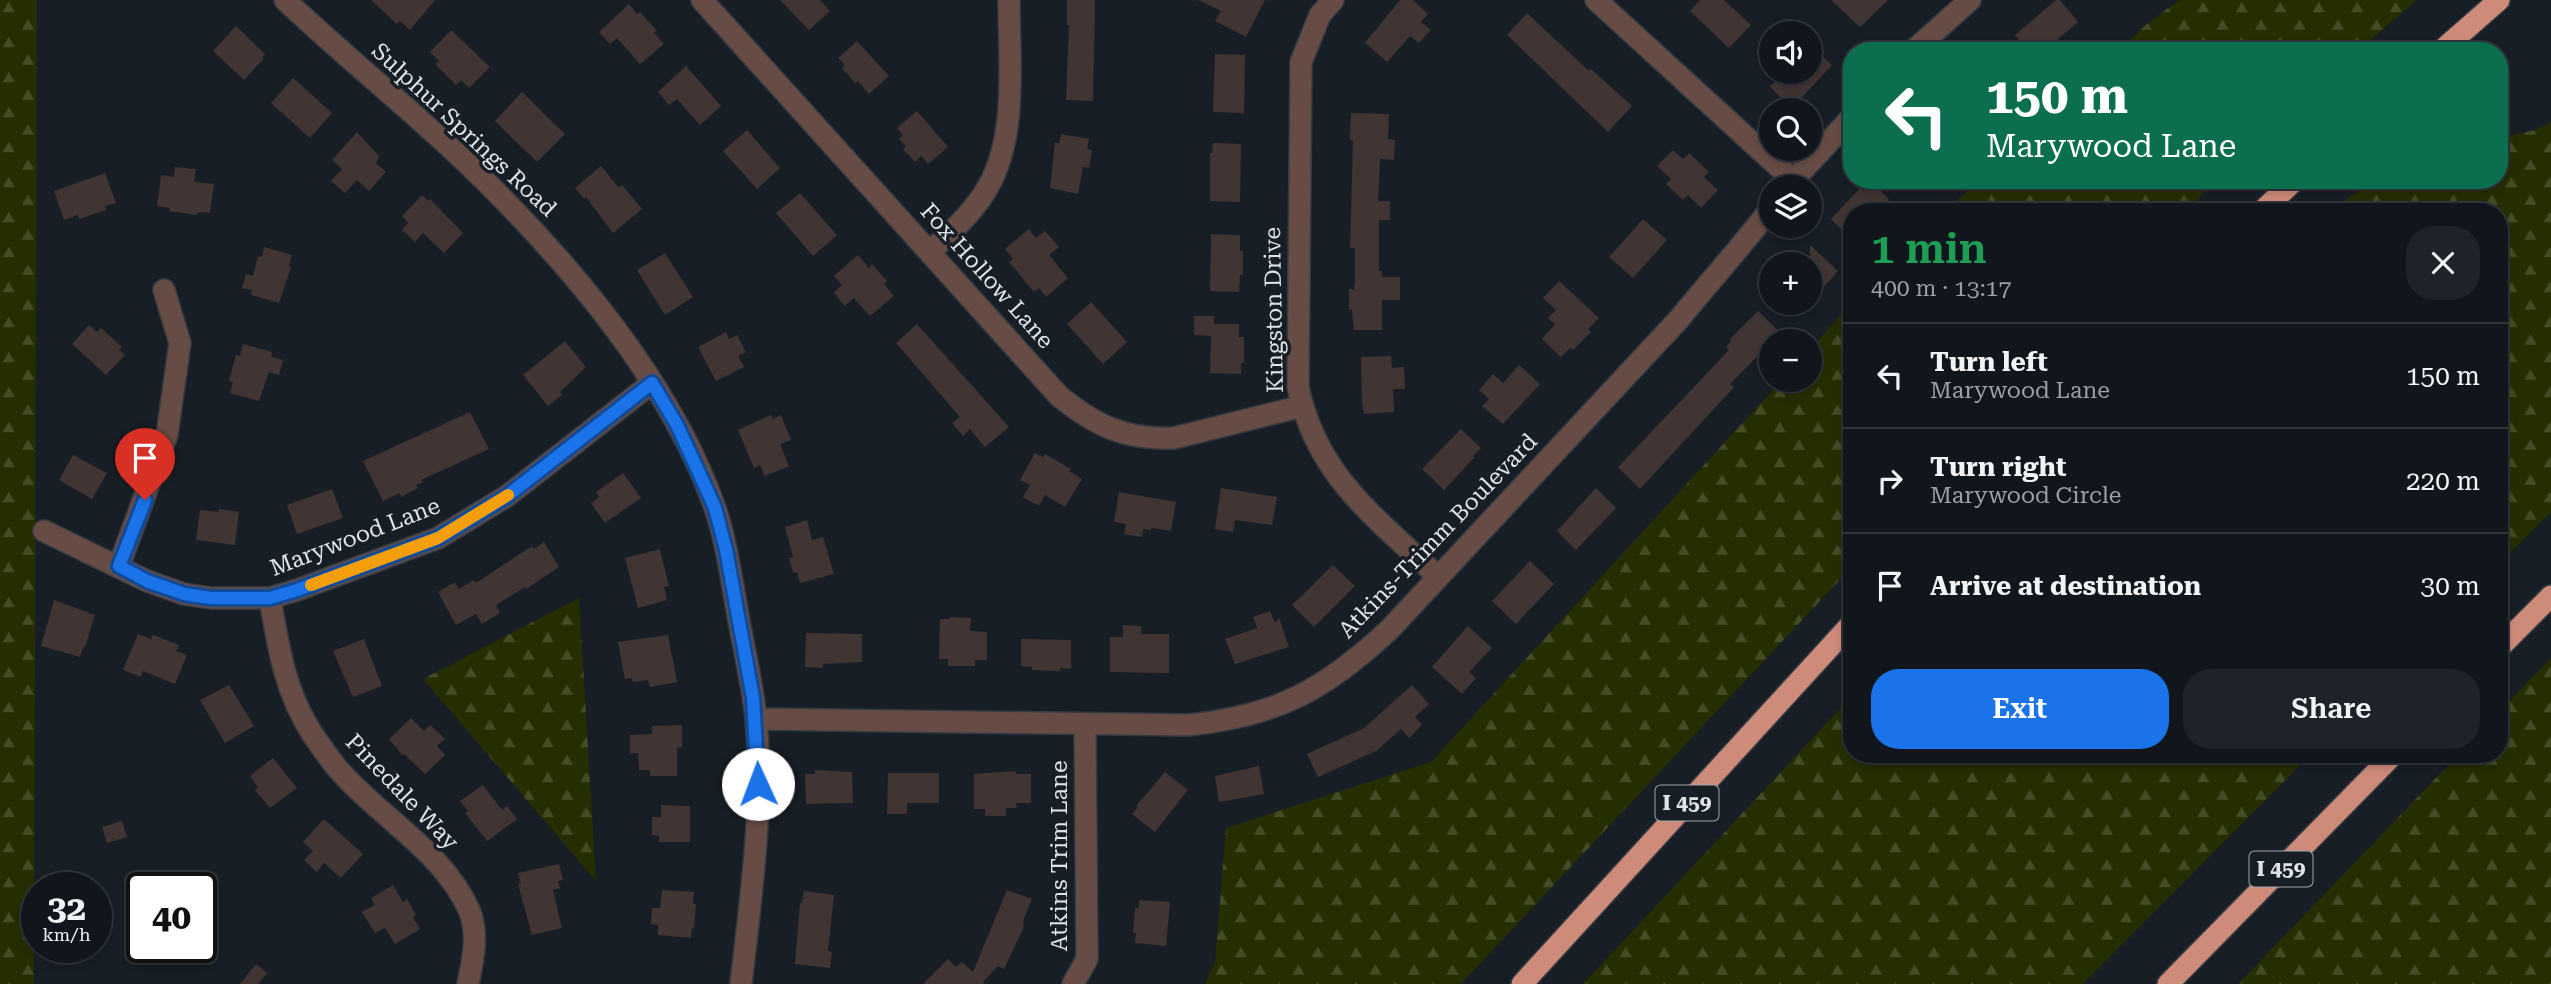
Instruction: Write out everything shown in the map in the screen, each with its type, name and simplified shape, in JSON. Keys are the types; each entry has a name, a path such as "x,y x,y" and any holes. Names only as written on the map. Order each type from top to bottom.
{"highway":[{"path":"2451,42 2499,0"},
{"path":"2271,203 2285,189"},
{"path":"2508,639 2551,596"},
{"name":"I 459","path":"1522,984 1843,633"},
{"name":"I 459","path":"2168,984 2385,763"}],"street":[{"name":"Sulphur Springs Road","path":"285,0 465,161 554,253 607,318 677,425 715,508 726,550 756,719 758,784 755,854 741,984"},
{"name":"Fox Hollow Lane","path":"702,0 1059,396 1083,415 1102,426 1127,435 1153,439 1174,438 1303,407"},
{"path":"930,252 967,217 988,187 1002,154 1008,115 1009,0"},
{"name":"Kingston Drive","path":"1333,0 1320,15 1301,62 1298,387 1318,446 1348,490 1438,577"},
{"path":"1595,0 1781,175"},
{"path":"1923,42 1970,0"},
{"path":"1798,175 1843,127"},
{"name":"Atkins-Trimm Boulevard","path":"756,719 1188,725 1224,722 1260,713 1302,696 1358,659 1390,629 1680,318 1759,224"},
{"path":"119,566 167,435 180,343 164,290"},
{"name":"Marywood Lane","path":"44,531 147,581 184,594 211,598 270,598 438,538 507,496 652,383"},
{"name":"Pinedale Way","path":"270,598 284,675 295,703 312,733 339,770 405,831 451,880 470,912 475,950 468,984"},
{"name":"Atkins Trim Lane","path":"1073,984 1087,958 1085,724"}],"green space":[{"path":"0,0 37,0 34,872 21,872 21,963 34,963 34,984 0,984"},
{"path":"2179,0 2417,0 2368,42 2128,42"},
{"path":"2551,122 2551,512 2508,555 2508,203 2341,203 2362,189 2508,189 2508,136 2535,130"},
{"path":"1969,189 2207,189 2194,203 1955,203"},
{"path":"1843,313 1843,577 1461,984 1205,984 1215,962 1226,828 1431,762 1771,392 1822,392 1822,336"},
{"path":"579,598 596,881 423,679"},
{"path":"2551,658 2551,984 2238,984 2450,763 2508,763 2508,703"},
{"path":"1843,706 1843,763 2302,763 2083,984 1583,984"}],"building":[{"path":"371,0 435,0 410,30 400,21 397,24"},
{"path":"780,0 820,0 830,11 809,30"},
{"path":"1067,0 1095,0 1093,101 1066,100 1069,25"},
{"path":"1198,0 1265,0 1246,37 1215,21 1221,11"},
{"path":"1400,0 1413,0 1428,14 1421,22 1431,30 1419,43 1410,36 1387,62 1365,43"},
{"path":"1700,0 1724,0 1751,25 1729,48 1690,11"},
{"path":"1831,0 1888,0 1860,27"},
{"path":"2056,0 2060,0 2078,22 2055,42 2021,42 2015,35"},
{"path":"629,4 657,31 654,33 664,44 640,64 617,38 610,44 599,32"},
{"path":"1527,13 1589,71 1591,69 1632,106 1608,132 1507,35"},
{"path":"236,26 265,54 244,80 213,51"},
{"path":"451,30 490,67 469,88 461,80 456,85 435,64 439,61 430,52"},
{"path":"857,41 889,76 869,94 842,68 845,65 838,58"},
{"path":"1215,54 1245,55 1244,113 1213,112"},
{"path":"1822,56 1832,65 1822,76"},
{"path":"686,66 721,106 700,125 677,99 669,105 658,92"},
{"path":"293,78 332,113 310,138 271,103"},
{"path":"1773,84 1814,84 1801,98 1782,98 1770,87"},
{"path":"522,92 565,134 537,162 495,121"},
{"path":"917,111 948,147 928,164 921,156 915,162 903,149 906,146 899,139 903,135 897,128"},
{"path":"1351,113 1389,114 1388,139 1395,140 1394,160 1380,159 1378,201 1390,201 1390,220 1379,220 1379,271 1382,271 1382,277 1400,277 1400,300 1382,300 1382,330 1354,330 1352,310 1349,310 1349,289 1354,290 1355,281 1355,248 1350,248 1353,141 1350,140"},
{"path":"747,130 780,168 757,189 723,151"},
{"path":"357,132 379,156 376,163 386,172 369,191 357,180 345,193 331,181 342,169 332,160"},
{"path":"1061,134 1089,139 1087,149 1092,150 1089,168 1083,167 1078,194 1050,188 1055,143 1059,143"},
{"path":"1213,143 1241,144 1240,202 1210,201 1210,153"},
{"path":"1673,150 1683,159 1689,153 1709,172 1704,177 1718,190 1701,208 1688,195 1683,200 1666,184 1671,179 1657,166"},
{"path":"601,166 619,188 622,185 642,209 613,233 586,197 584,199 575,188"},
{"path":"175,167 196,169 194,182 214,184 210,213 198,212 197,215 169,211 170,208 157,206 161,175 174,177"},
{"path":"105,173 116,203 105,206 106,210 79,219 78,215 64,220 54,191"},
{"path":"1859,189 1879,189 1889,200 1886,203 1846,203"},
{"path":"800,193 837,235 813,256 776,213"},
{"path":"422,195 428,201 430,199 463,233 444,253 423,233 415,242 402,230 408,223 402,216"},
{"path":"1843,206 1843,231 1831,219"},
{"path":"1643,219 1667,240 1633,278 1609,257"},
{"path":"1029,229 1036,238 1045,231 1059,247 1049,255 1068,278 1046,297 1039,288 1034,292 1009,262 1013,259 1005,249"},
{"path":"1211,234 1240,235 1243,275 1240,275 1239,292 1210,291"},
{"path":"264,247 292,255 291,267 279,303 251,295 252,290 242,288 246,274 253,276 258,256 262,257"},
{"path":"665,253 693,297 665,315 637,270"},
{"path":"858,255 869,268 872,264 887,281 884,284 894,296 870,316 854,298 845,306 834,293 842,285 834,276"},
{"path":"1822,256 1838,271 1822,289"},
{"path":"1559,281 1599,318 1588,329 1591,332 1573,350 1570,348 1561,357 1542,339 1555,324 1548,318 1556,310 1543,298"},
{"path":"1091,302 1127,342 1103,364 1067,324"},
{"path":"1758,311 1759,315 1776,329 1759,329 1759,354 1730,384 1734,387 1640,489 1618,467 1729,350 1726,347 1730,339"},
{"path":"1194,316 1214,316 1214,324 1239,324 1239,337 1244,337 1244,363 1241,363 1241,374 1210,373 1211,336 1194,335"},
{"path":"917,324 1009,427 985,447 970,429 963,436 952,423 960,417 896,343"},
{"path":"89,325 97,332 101,328 122,347 119,350 125,355 106,375 72,344"},
{"path":"726,332 729,339 737,335 746,352 738,356 744,367 716,381 698,347"},
{"path":"565,341 586,367 560,392 562,395 548,406 523,375"},
{"path":"243,344 272,352 271,357 283,360 279,375 269,372 259,401 230,393 233,382 229,381 236,355 240,356"},
{"path":"1391,356 1392,368 1404,367 1405,389 1393,389 1394,412 1364,414 1361,357"},
{"path":"1519,365 1540,384 1503,424 1482,406 1489,399 1479,390 1493,374 1503,383"},
{"path":"470,412 489,449 421,480 423,482 416,485 418,488 401,497 400,493 383,501 363,461"},
{"path":"771,415 773,419 781,415 791,440 780,444 789,466 765,476 760,465 754,468 738,430"},
{"path":"1461,429 1481,448 1444,490 1422,469"},
{"path":"1035,453 1043,457 1045,454 1071,469 1069,471 1082,479 1065,507 1045,495 1039,506 1023,497 1030,485 1020,480"},
{"path":"73,455 107,473 92,499 59,480"},
{"path":"623,473 641,498 605,523 591,503 599,497 596,492"},
{"path":"1221,488 1277,497 1272,525 1235,520 1233,532 1215,529"},
{"path":"1596,488 1616,508 1576,550 1557,531"},
{"path":"332,489 343,518 297,534 287,505"},
{"path":"1119,492 1176,502 1171,531 1151,528 1143,529 1142,537 1124,534 1126,524 1114,522"},
{"path":"219,509 239,512 235,545 196,540 200,510 219,512"},
{"path":"807,520 812,540 823,537 834,574 800,583 797,572 793,573 789,558 793,557 785,527"},
{"path":"544,542 559,567 496,605 500,613 482,624 476,614 456,625 438,592 455,582 459,589 474,580 476,583 532,546 534,549"},
{"path":"660,549 669,586 664,587 667,600 638,608 625,558"},
{"path":"1530,561 1554,584 1516,624 1492,601"},
{"path":"1333,565 1355,586 1314,627 1292,605"},
{"path":"54,600 95,615 80,657 41,646"},
{"path":"1270,611 1275,623 1279,618 1289,647 1235,664 1225,639 1257,628 1253,617"},
{"path":"971,618 970,631 987,632 987,660 975,660 975,666 948,666 948,659 939,659 940,619"},
{"path":"1123,625 1141,626 1141,634 1169,634 1169,673 1110,672 1110,637 1123,637"},
{"path":"1468,626 1492,648 1469,672 1476,678 1462,694 1432,667"},
{"path":"806,633 862,634 862,662 823,664 823,668 805,667"},
{"path":"138,634 151,639 153,635 179,645 176,651 187,655 175,684 143,671 141,677 123,670"},
{"path":"668,635 677,682 650,687 648,680 633,682 632,678 625,679 618,642"},
{"path":"364,639 382,686 353,697 333,651"},
{"path":"1021,639 1071,640 1071,669 1032,670 1032,667 1021,666"},
{"path":"229,685 254,726 225,743 200,700"},
{"path":"1412,685 1429,704 1415,717 1422,725 1409,738 1401,729 1376,751 1318,777 1307,754 1364,728"},
{"path":"411,718 424,731 430,725 445,739 437,746 445,755 425,774 404,754 403,756 389,739"},
{"path":"682,725 682,747 677,748 677,776 650,776 650,770 639,770 638,753 630,754 630,735 652,734 652,726"},
{"path":"273,758 297,788 270,808 255,790 258,787 250,776"},
{"path":"1259,766 1264,794 1219,802 1215,776"},
{"path":"815,770 852,772 853,803 806,804 805,774 815,774"},
{"path":"1016,771 1016,774 1031,774 1031,803 1016,803 1017,808 1006,808 1006,816 985,816 985,809 974,809 974,774"},
{"path":"1165,772 1188,790 1155,832 1132,814"},
{"path":"888,773 939,773 939,803 907,803 907,814 887,814"},
{"path":"483,785 502,810 507,806 517,819 487,841 465,813 468,811 460,801"},
{"path":"661,805 690,806 690,842 659,842 659,836 652,835 652,817 661,817"},
{"path":"324,819 363,854 341,878 324,863 317,872 304,860 313,851 303,842"},
{"path":"122,821 127,837 107,843 102,827"},
{"path":"559,864 563,880 558,881 560,888 553,890 562,928 532,935 518,884 521,883 518,873"},
{"path":"393,885 403,902 407,899 420,929 395,944 385,928 375,933 362,912 375,905 371,898"},
{"path":"662,890 694,892 693,904 696,904 691,938 658,935 658,925 651,924 652,908 660,908"},
{"path":"1007,890 1032,899 1024,918 1023,929 1004,969 998,966 983,982 985,984 923,984 948,959 956,967 962,962 973,972"},
{"path":"804,891 834,895 828,951 832,952 830,968 795,964 800,903"},
{"path":"1139,900 1170,902 1166,946 1135,943 1135,908 1139,908"},
{"path":"256,964 267,973 258,984 240,984"}],"slow traffic":[{"path":"311,585 438,538 508,495"}],"route":[{"path":"145,500 119,566 147,581 184,594 211,598 270,598 438,538 507,496 652,383 677,425 715,508 726,550 753,698 758,784"}]}
